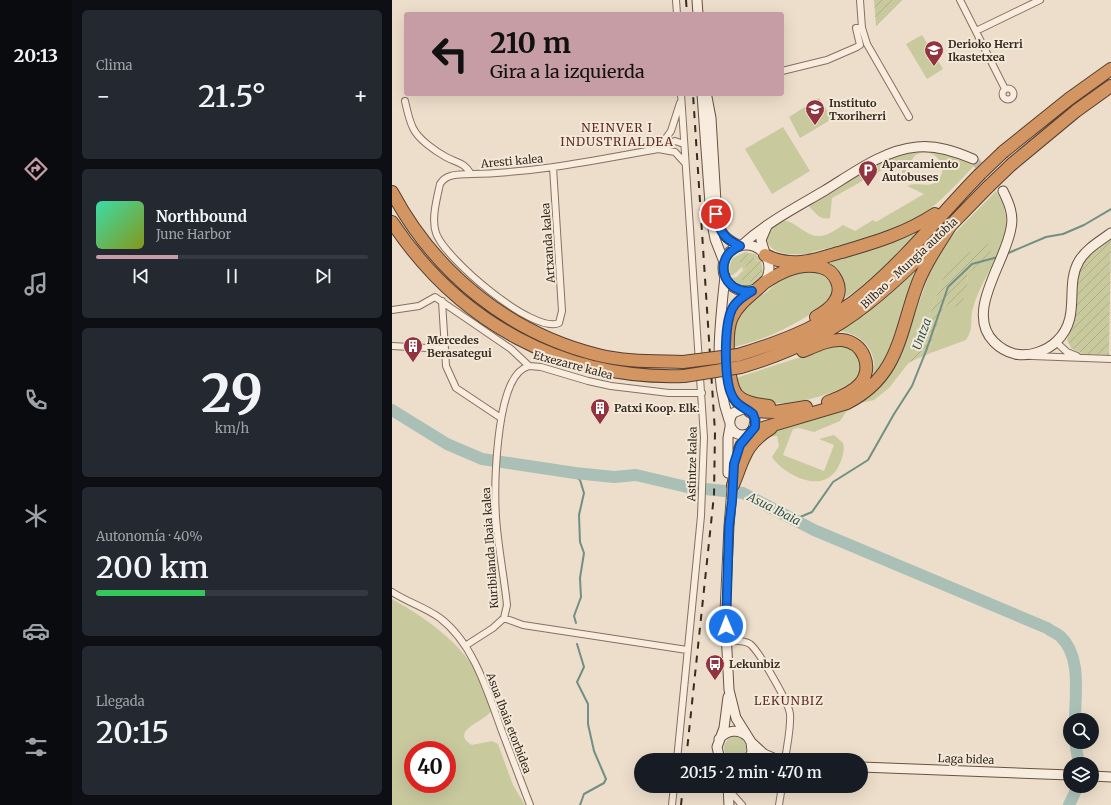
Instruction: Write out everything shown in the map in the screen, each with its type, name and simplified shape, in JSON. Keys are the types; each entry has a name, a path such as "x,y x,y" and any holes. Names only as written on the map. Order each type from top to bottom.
{"highway":[{"name":"Bilbao - Mungia autobia","path":"392,222 416,256 443,285 468,307 511,335 552,354 603,369 656,376 684,376 769,346 807,330 866,292 898,262 949,206 1003,152 1069,99 1111,69"},
{"name":"Bilbao - Mungia autobia","path":"738,357 780,355 826,331 866,305 904,271 1012,164 1076,111 1111,86"},
{"path":"392,192 414,229 438,260 475,295 507,317 565,346 599,356 623,359 683,362 716,359 738,357 767,341 810,321 832,305 838,294 838,284 830,272 819,266 785,270 759,286 742,302 732,318 729,328 728,345 731,381 738,396 753,403 796,409"},
{"path":"765,255 783,261 801,262 818,259 907,231 949,206"},
{"path":"751,432 782,421 847,404 860,396 879,380 887,370 899,345 916,287 926,266 952,223"},
{"path":"747,410 764,413 796,409 831,401 854,389 864,378 866,362 859,348 854,343 842,340 823,344 799,352 780,355"},
{"path":"731,485 743,456 751,444 762,433 782,421"}],"street":[{"path":"676,0 677,12"},
{"path":"860,0 862,28 866,44 909,117"},
{"path":"960,0 1005,89"},
{"path":"976,31 1040,0"},
{"path":"698,1 698,12"},
{"path":"784,71 827,60 857,47 860,45 856,28 862,28"},
{"name":"Astintze kalea","path":"678,753 702,495 704,437 685,163 682,96"},
{"name":"Astintze kalea","path":"658,149 671,131 682,96"},
{"path":"702,96 711,218 724,262 725,276 719,338 721,380 730,424 737,434 744,436 751,432"},
{"path":"707,96 714,164 716,214 719,228 724,237 741,245 752,246 765,255"},
{"name":"Aresti kalea","path":"405,101 413,129 419,136 441,154 461,162 467,167 471,174 499,173 553,167 658,149 679,154 685,163"},
{"name":"Aresti kalea","path":"658,149 669,142 680,141 684,144"},
{"path":"670,151 684,144"},
{"path":"724,262 730,252 769,223 894,152 918,147 931,147 954,151 973,159"},
{"name":"Artxanda kalea","path":"471,174 452,175 443,179 440,184 434,225 436,234 443,245 493,294 539,322 555,325 560,323 562,318 553,167"},
{"path":"1003,191 1009,201 1012,214 1012,227 1008,242 984,306 984,327 990,338 1004,350 1022,355 1111,359"},
{"path":"717,753 719,739 726,719 729,690 726,640 731,485 737,452 751,432 755,420 747,410 734,399 728,385 726,340 727,322 736,302 759,286 768,276 770,267 761,240 769,223"},
{"path":"1022,355 1036,353 1056,342 1064,332 1071,316 1074,273 1079,261 1086,251 1111,233"},
{"path":"725,276 730,284 738,290 759,286"},
{"path":"392,310 419,306 435,297 442,301 446,366 456,388 501,418"},
{"name":"Etxezarre kalea","path":"442,301 472,324 511,349 529,366 541,367 588,382 610,386 669,393 702,393"},
{"path":"1056,342 1067,352 1086,358"},
{"path":"392,346 445,350"},
{"name":"Kuribilanda Ibaia kalea","path":"504,618 507,605 496,518 497,449 501,418 514,378 519,372 529,366"},
{"path":"731,485 728,438 730,424 733,413 747,410"},
{"name":"Asua Ibaia etorbidea","path":"392,592 422,607 440,619 454,631 465,646 483,679 530,805"},
{"path":"465,646 493,628 504,618 522,625 687,650"},
{"path":"726,640 745,642 751,645 758,652 787,703 790,713 786,753"},
{"path":"729,690 736,718 750,740 752,753"},
{"path":"719,739 726,733 734,731 742,733 763,753"},
{"name":"Laga bidea","path":"868,767 1063,775"},
{"path":"1099,776 1111,777"},
{"path":"672,805 673,793"},
{"path":"728,793 729,805"},
{"path":"779,805 781,793"},
{"path":"734,801 742,805"}],"green space":[{"path":"874,0 902,0 876,26"},
{"path":"922,35 943,69 927,79 906,44"},
{"path":"819,98 832,119 800,138 789,117"},
{"path":"783,127 810,171 772,194 745,149"},
{"path":"920,150 945,153 974,166 936,204 910,223 876,237 811,252 812,255 784,254 773,249 768,244 765,237 772,227 778,222 785,221 791,223 810,234 817,236 828,234 843,225 855,231 873,220 876,222 924,194 907,186 915,184 927,185 934,183 941,176 942,166 937,157 932,154 921,153 914,157 905,173 902,175 902,162 890,168 889,166 832,198 830,218 826,219 820,217 807,205 893,156"},
{"path":"996,191 1004,207 1006,222 1004,237 1000,251 978,293 973,308 969,335 966,340 928,354 945,304 968,282 967,275 973,269 989,263 944,275 914,356 889,388 874,400 861,403 846,412 840,421 814,432 799,428 793,429 783,455 824,471 834,445 819,439 834,435 844,445 841,461 837,470 826,479 809,481 791,474 784,469 772,457 779,446 777,436 754,438 758,433 851,405 901,352 930,272 939,253 955,233"},
{"path":"914,232 916,233 882,268 845,298 846,292 844,281 837,273 824,263"},
{"path":"1111,238 1109,355 1083,354 1071,348 1067,340 1076,311 1078,274 1080,267 1089,253"},
{"path":"988,243 991,250 989,263 984,267 974,269 967,275 968,282 961,308 945,304 928,354 908,363 914,356 944,275 960,257"},
{"path":"745,252 755,254 761,260 759,262 754,257 738,260 746,267 743,272 745,284 755,280 760,273 763,274 754,284 742,287 731,278 737,277 743,270 742,267 733,275 730,275 729,268 733,258"},
{"path":"747,254 754,257 758,262 761,260 763,274 760,273 755,280 745,284 740,278 746,267 738,260 742,255"},
{"path":"921,266 892,351 872,379 874,367 873,356 867,345 851,334 839,331 865,315"},
{"path":"807,271 820,272 827,276 830,280 834,297 811,314 787,328 761,339 734,347 733,334 738,315 752,300 767,292 780,279 790,274"},
{"path":"838,345 854,351 859,359 860,370 859,376 838,390 808,400 777,403 763,402 752,399 739,390 736,378"},
{"path":"392,599 435,627 460,650 470,663 479,677 486,693 491,711 488,715 471,726 464,735 466,740 472,745 492,741 498,744 513,785 525,805 392,805"},
{"path":"731,738 739,738 743,740 746,748 744,753 725,752 725,744 727,740"}],"waterway":[{"name":"Untza","path":"1006,254 1046,237 1063,234 1084,225 1111,209"},
{"name":"Untza","path":"793,520 812,512 833,482 868,460 912,386 948,287 972,264 998,257"},
{"name":"Asua Ibaia","path":"392,410 447,444 482,459 575,473 614,477 636,475 687,487 743,493 814,530 1047,628 1060,636 1067,644 1072,654 1076,676 1075,713"},
{"path":"570,472 580,480 584,493 579,515 580,542 584,553 580,578 581,597 574,616 576,623"},
{"path":"577,644 584,667 577,682 588,704 588,724 594,751 606,779 604,783 584,794 580,805"},
{"name":"Asua Ibaia","path":"1076,749 1078,757"},
{"name":"Asua Ibaia","path":"1069,805 1075,793"}],"tunnel":[{"path":"973,159 1003,191"}],"railway":[{"path":"686,0 687,12"},
{"path":"687,753 714,495 715,432 693,96"},
{"path":"681,805 682,793"}],"place":[{"name":"Derioko Herri Ikastetxea","path":"934,67"},
{"name":"Instituto Txoriherri","path":"815,126"},
{"name":"Aparcamiento Autobuses","path":"868,187"},
{"name":"Mercedes Berasategui","path":"413,363"},
{"name":"Patxi Koop. Elk.","path":"600,425"},
{"name":"Lekunbiz","path":"715,681"}],"district":[{"name":"NEINVER I INDUSTRIALDEA","path":"617,135"},
{"name":"LEKUNBIZ","path":"789,701"}],"route":[{"path":"716,214 719,228 724,237 740,246 736,247 730,252 724,262 723,269 725,276 730,284 738,290 752,291 736,302 732,308 727,322 726,340 728,385 730,392 743,409 753,414 756,424 753,430 740,445 734,464 729,526 725,612 726,626"}]}
